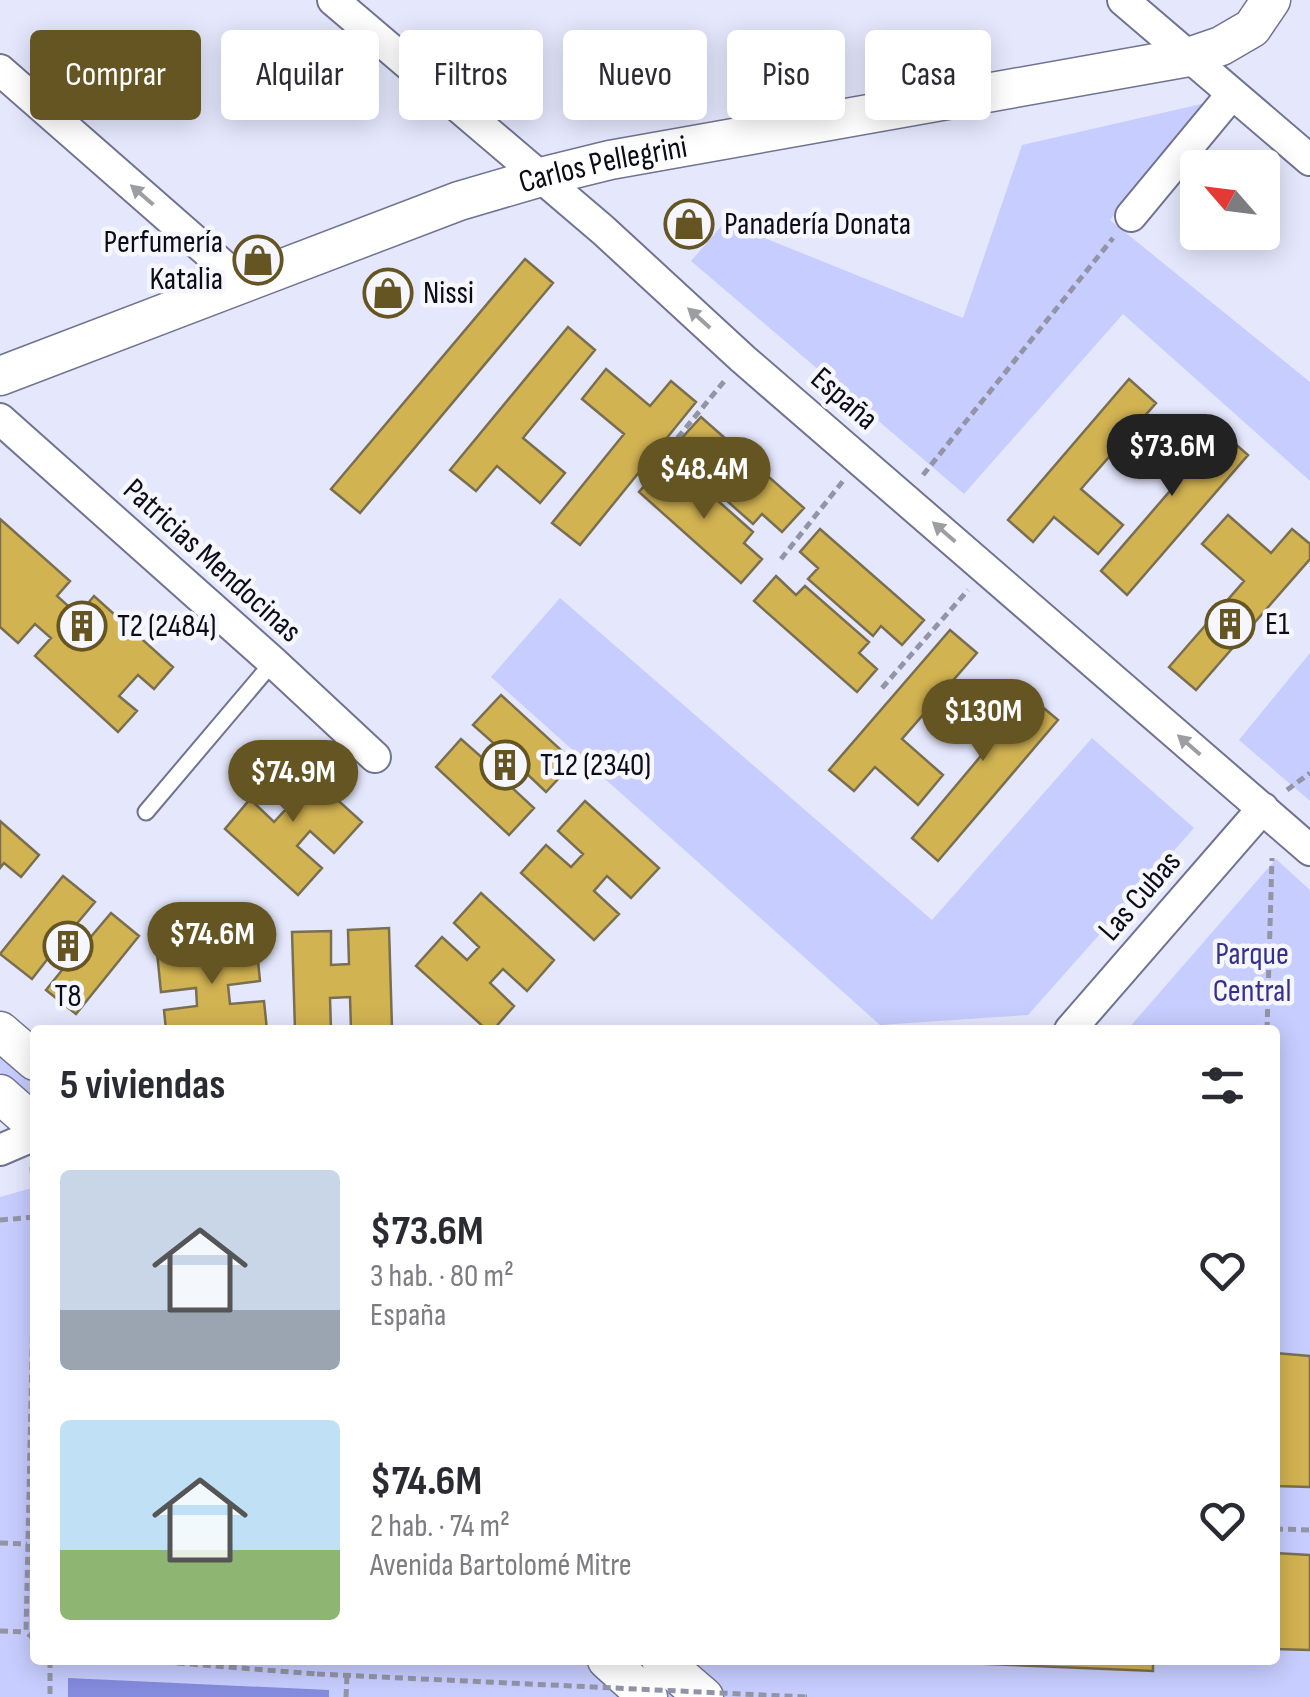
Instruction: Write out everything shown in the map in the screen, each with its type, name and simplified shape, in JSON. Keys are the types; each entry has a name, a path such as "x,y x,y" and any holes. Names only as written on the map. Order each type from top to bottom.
{"street":[{"name":"España","path":"333,0 1310,850"},
{"path":"1123,0 1310,160"},
{"name":"Carlos Pellegrini","path":"0,376 459,201 540,177 610,160 1189,57 1221,46 1252,28 1270,0"},
{"path":"0,70 242,282"},
{"path":"1130,216 1232,94"},
{"name":"Patricias Mendocinas","path":"0,418 376,757"},
{"name":"Las Cubas","path":"1074,1025 1263,808"},
{"path":"0,1031 30,1057"},
{"path":"0,1094 30,1134"},
{"path":"0,1150 30,1140"},
{"path":"613,1665 648,1697"},
{"path":"668,1665 704,1697"}],"lane":[{"path":"146,812 274,662"}],"path":[{"path":"904,498 1130,216"},
{"path":"662,458 743,359"},
{"path":"781,559 859,459"},
{"path":"882,688 988,569"},
{"path":"1263,808 1273,836 1268,1025"},
{"path":"0,1220 30,1217"},
{"path":"26,1632 30,1512"},
{"path":"1280,1529 1310,1530"},
{"path":"0,1543 27,1544"},
{"path":"0,1631 30,1636"},
{"path":"50,1665 50,1697"},
{"path":"202,1665 347,1676 806,1697"},
{"path":"346,1697 347,1676"}],"green space":[{"path":"1210,102 1110,220 1310,382 1310,481 1123,314 964,494 691,261 725,222 963,318 1022,145"},
{"path":"560,598 932,920 1092,738 1194,828 1028,1015 880,1025 491,677"},
{"path":"1310,653 1310,801 1239,740"},
{"name":"Parque Central","path":"1276,859 1310,890 1310,1697 0,1697 0,1197 30,1188 30,1665 1280,1665 1280,1025 1131,1025"},
{"path":"0,1055 30,1081 30,1097 0,1072"}],"water":[{"path":"68,1678 329,1690 329,1697 68,1697"}],"building":[{"path":"525,259 553,283 360,513 331,489"},
{"path":"568,327 595,350 523,438 565,473 540,503 497,466 476,491 450,470"},
{"path":"606,369 650,406 671,381 696,402 580,545 552,523 624,434 582,399"},
{"path":"1129,379 1156,403 1081,489 1123,525 1098,554 1054,517 1033,542 1008,520"},
{"path":"701,417 804,508 782,532 762,514 753,524 689,467 699,456 680,440"},
{"path":"1159,420 1202,457 1223,433 1248,455 1127,595 1101,571 1175,485 1134,449"},
{"path":"661,467 681,485 689,475 753,532 744,543 762,559 741,583 639,492"},
{"name":"E1","path":"1228,515 1271,553 1292,529 1310,544 1310,559 1196,690 1169,667 1244,581 1202,544"},
{"name":"T2 (2484)","path":"0,519 70,581 57,596 78,615 94,596 173,667 154,689 138,675 119,696 137,711 118,732 35,656 51,638 35,624 18,643 0,627"},
{"path":"820,529 924,620 902,645 881,626 873,636 808,579 818,568 800,552"},
{"path":"776,576 796,595 805,586 869,642 859,653 877,669 857,692 754,601"},
{"path":"950,630 977,653 902,739 943,775 918,805 875,767 854,791 829,770"},
{"path":"969,686 1012,723 1033,699 1058,720 938,861 912,838 985,751 943,715"},
{"name":"T12 (2340)","path":"501,695 574,762 546,792 523,770 509,785 534,808 509,835 436,767 461,739 487,762 499,748 473,725"},
{"path":"288,755 362,822 334,853 310,831 297,846 322,868 298,895 225,829 250,799 274,822 286,809 261,785"},
{"path":"585,801 659,868 631,898 607,876 594,891 619,914 594,940 521,873 546,845 571,867 583,854 558,831"},
{"path":"0,821 39,855 21,877 4,863 0,868"},
{"name":"T8","path":"63,876 95,902 74,927 89,939 111,913 139,936 76,1014 46,990 67,964 53,952 32,979 0,954"},
{"path":"481,893 554,960 527,991 503,969 490,983 514,1006 497,1025 481,1025 416,966 442,937 467,960 479,947 454,923"},
{"path":"389,928 392,1025 351,1025 350,997 330,998 331,1025 295,1025 292,932 331,931 331,965 349,964 348,930"},
{"path":"256,941 260,981 228,985 230,1004 264,1001 266,1025 166,1025 164,1010 197,1006 196,988 161,992 157,952"},
{"path":"1280,1353 1310,1356 1310,1487 1280,1486"},
{"path":"1280,1553 1310,1555 1310,1650 1280,1649"},
{"path":"1011,1665 1153,1665 1153,1671"}],"place":[{"name":"Panadería Donata","path":"689,224"},
{"name":"Perfumería Katalia","path":"258,260"},
{"name":"Nissi","path":"388,293"},
{"name":"E1","path":"1230,624"},
{"name":"T2 (2484)","path":"82,626"},
{"name":"T12 (2340)","path":"505,765"},
{"name":"T8","path":"68,946"}]}
